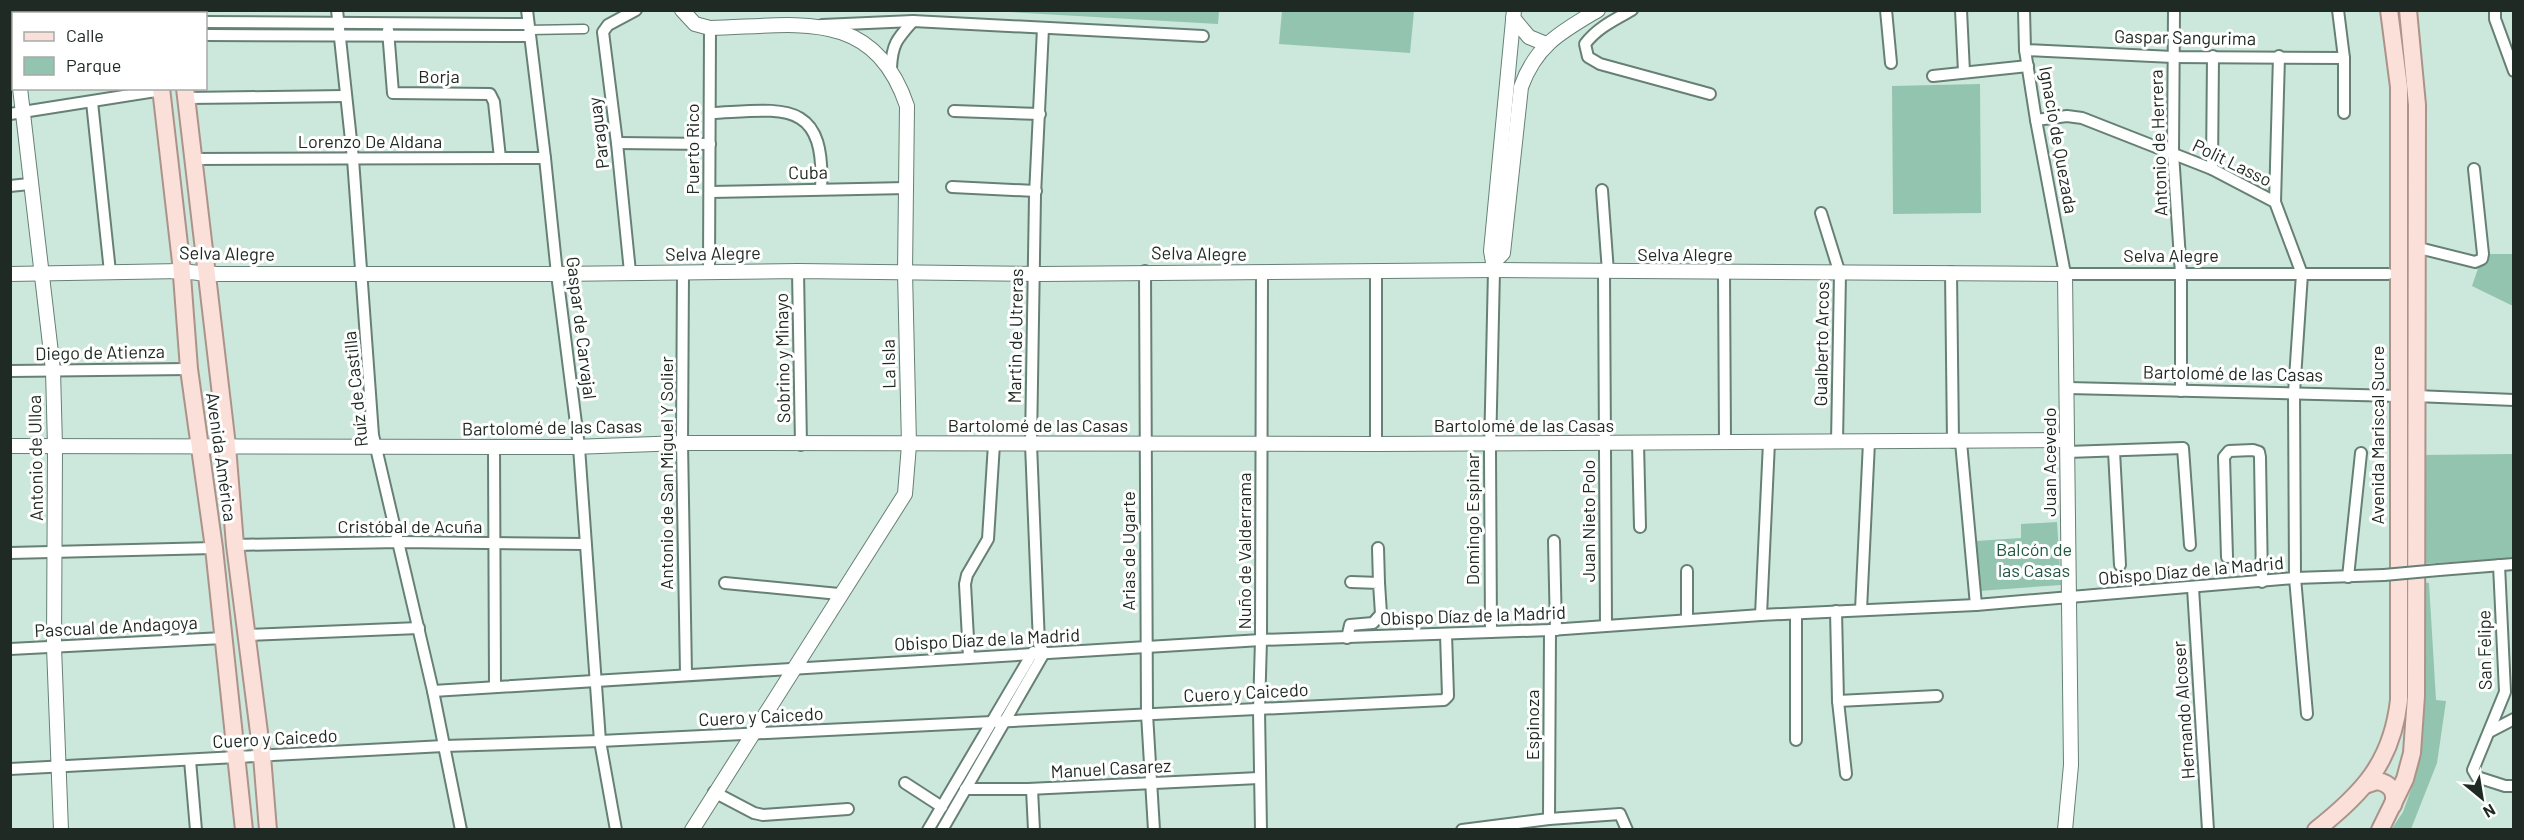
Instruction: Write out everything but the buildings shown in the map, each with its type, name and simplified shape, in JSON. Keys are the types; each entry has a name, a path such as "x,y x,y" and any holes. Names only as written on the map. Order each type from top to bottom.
{"main road":[{"name":"Avenida Mariscal Sucre","path":"2316,830 2349,804 2365,786 2386,753 2397,719 2399,700 2399,87 2389,10"},
{"name":"Avenida Mariscal Sucre","path":"2380,830 2405,779 2412,753 2416,696 2416,105 2408,10"},
{"name":"Avenida América","path":"161,90 182,271 189,369 214,548 244,830"},
{"name":"Avenida América","path":"186,93 227,446 235,545 262,756 268,830"},
{"path":"2365,786 2377,781 2388,785 2394,795 2392,809"}],"street":[{"name":"Ruíz de Castilla","path":"337,10 353,159 373,435 419,628 461,830"},
{"name":"Gaspar de Carvajal","path":"527,10 556,274 579,447 600,741 616,830"},
{"name":"Paraguay","path":"630,272 603,32 608,25 636,10"},
{"name":"La Isla","path":"682,10 695,24 710,27 809,26 845,32 868,45 891,68 907,106 905,272 909,445 903,498 839,594 692,830"},
{"path":"1632,10 1601,28 1585,44 1588,57 1600,64 1710,94"},
{"path":"1886,10 1891,63"},
{"path":"1961,10 1964,72"},
{"name":"Ignacio de Quezada","path":"2024,10 2025,50 2065,274"},
{"name":"Antonio de Herrera","path":"2174,10 2173,153 2181,274"},
{"path":"2338,10 2344,58 2344,113"},
{"path":"2495,10 2495,19 2510,52 2514,71"},
{"path":"1595,11 1601,28"},
{"name":"Domingo Espinar","path":"1494,266 1503,253 1521,87 1528,67 1546,44 1595,11"},
{"path":"1514,14 1529,37 1546,44"},
{"name":"Domingo Espinar","path":"1491,632 1494,266 1491,251 1514,14"},
{"path":"891,68 891,50 914,21"},
{"path":"809,26 914,21 1203,36"},
{"path":"207,22 339,29 389,35 584,29"},
{"path":"207,35 339,29 388,23 529,30"},
{"name":"Borja","path":"388,23 393,93 490,94 494,102 500,158"},
{"name":"Puerto Rico","path":"709,272 710,27"},
{"name":"Martin de Utreras","path":"1042,649 1031,444 1036,191 1043,28"},
{"name":"Gaspar Sangurima","path":"2025,50 2173,57 2344,58"},
{"path":"2211,169 2213,56"},
{"name":"Polit Lasso","path":"2279,56 2275,202 2302,274"},
{"path":"1933,76 2028,66"},
{"name":"Antonio de Ulloa","path":"20,90 17,113 29,184 53,370 54,646 61,830"},
{"path":"17,113 156,90"},
{"path":"186,93 346,96"},
{"path":"92,102 110,272"},
{"path":"710,112 777,111 797,115 814,130 821,150 821,189"},
{"path":"954,111 1040,114"},
{"name":"Polit Lasso","path":"2036,120 2082,118 2211,169 2275,202"},
{"path":"617,142 710,144"},
{"name":"Lorenzo De Aldana","path":"194,159 545,158"},
{"path":"2415,247 2475,262 2482,259 2474,169"},
{"path":"10,186 29,184"},
{"path":"952,187 1036,191"},
{"name":"Cuba","path":"710,192 907,188"},
{"name":"Juan Nieto Polo","path":"1602,190 1606,272 1606,625"},
{"name":"Gualberto Arcos","path":"1821,213 1840,274 1837,442"},
{"name":"Selva Alegre","path":"10,274 182,271 207,274 798,271 1376,272 1494,266 1606,272 2388,274"},
{"name":"Sobrino y Minayo","path":"798,271 801,445"},
{"name":"Arias de Ugarte","path":"1145,271 1147,714 1154,830"},
{"name":"Antonio de San Miguel Y Solier","path":"683,272 682,443 686,674"},
{"name":"Nuño de Valderrama","path":"1261,830 1259,710 1262,272"},
{"path":"1376,272 1376,444"},
{"path":"1951,272 1957,442 1976,605"},
{"path":"1724,273 1725,442"},
{"name":"Juan Acevedo","path":"2065,274 2071,765 2065,830"},
{"path":"2181,274 2181,391"},
{"path":"2302,274 2294,393 2295,578 2307,714"},
{"name":"Diego de Atienza","path":"10,371 189,369"},
{"name":"Bartolomé de las Casas","path":"2068,388 2398,396"},
{"path":"2415,396 2514,400"},
{"path":"1761,615 1769,442"},
{"path":"1861,610 1869,442"},
{"name":"Bartolomé de las Casas","path":"10,446 579,447 682,443 909,445 1957,442 2067,446"},
{"path":"1638,443 1640,527"},
{"path":"969,657 965,584 967,575 988,539 994,444"},
{"path":"2067,446 2114,451 2185,449 2190,545"},
{"path":"494,447 495,686"},
{"path":"2227,556 2224,457 2232,450 2256,450 2260,457 2262,582"},
{"path":"2114,451 2120,566"},
{"path":"2348,577 2361,453"},
{"name":"Espinoza","path":"1549,819 1554,541"},
{"name":"Cristóbal de Acuña","path":"235,545 399,542 585,544"},
{"path":"10,553 214,548"},
{"path":"1347,638 1350,625 1373,623 1381,614 1378,548"},
{"name":"Obispo Díaz de la Madrid","path":"1042,649 1146,647 1261,640 1553,630 1761,615 1976,605 2295,578 2384,575 2514,564"},
{"name":"San Felipe","path":"2499,565 2505,692 2473,770 2477,777 2505,786 2514,786"},
{"path":"1687,571 1687,620"},
{"path":"1351,582 1379,583"},
{"path":"725,583 839,594"},
{"name":"Hernando Alcoser","path":"2193,588 2208,830"},
{"path":"1836,612 1838,701 1846,774"},
{"path":"1796,614 1796,740"},
{"path":"247,635 419,628"},
{"name":"Cuero y Caicedo","path":"10,769 444,746 600,741 1445,700 1448,696 1446,634"},
{"name":"Pascual de Andagoya","path":"10,649 223,638"},
{"path":"928,830 1031,654 1042,649"},
{"path":"942,830 1042,649"},
{"name":"Obispo Díaz de la Madrid","path":"433,691 597,679 1031,654"},
{"path":"1838,701 1937,696"},
{"path":"2489,732 2514,719"},
{"path":"190,760 196,830"},
{"name":"Manuel Casarez","path":"965,789 1032,789 1259,778"},
{"path":"905,783 942,807"},
{"path":"1032,789 1034,830"},
{"path":"714,792 759,814 848,809"},
{"path":"1468,829 1549,819 1620,814 1627,830"}],"green space":[{"path":"991,11 1219,11 1218,24"},
{"path":"1282,11 1414,11 1410,53 1279,44"},
{"path":"1980,84 1981,213 1893,214 1892,86"},
{"path":"2483,254 2513,254 2513,306 2472,286"},
{"path":"2513,454 2513,558 2421,564 2421,455"},
{"name":"Balcón de las Casas","path":"2057,522 2061,585 1979,591 1976,541 2021,538 2021,524"},
{"path":"2422,582 2429,583 2436,700 2446,701 2437,763 2411,829 2391,830 2403,812 2412,787 2423,734"}]}
